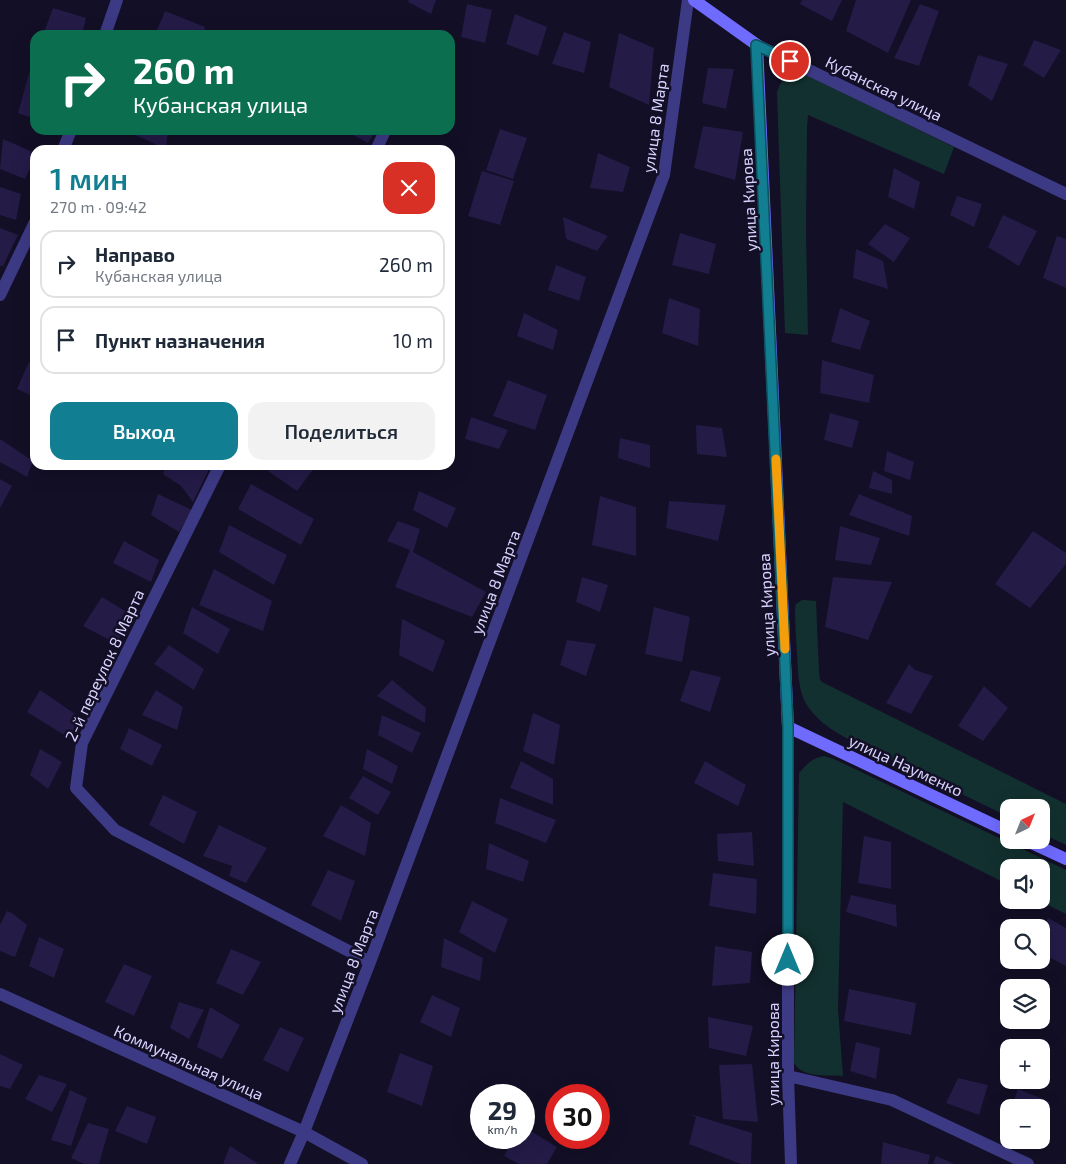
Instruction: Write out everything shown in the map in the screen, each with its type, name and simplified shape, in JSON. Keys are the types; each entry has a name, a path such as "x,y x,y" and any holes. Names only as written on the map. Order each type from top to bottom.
{"main road":[{"name":"Кубанская улица","path":"694,0 756,45"},
{"name":"улица Кирова","path":"756,45 788,727"},
{"name":"улица Науменко","path":"788,727 1000,828"},
{"path":"1043,849 1066,860"}],"street":[{"path":"107,30 117,0"},
{"name":"улица 8 Марта","path":"290,1164 370,962 664,175 688,0"},
{"name":"Кубанская улица","path":"756,45 1066,194"},
{"path":"0,294 30,232"},
{"name":"2-й переулок 8 Марта","path":"218,470 82,743 76,788 115,830 370,962"},
{"name":"улица Кирова","path":"788,727 788,1076 790,1164"},
{"name":"Коммунальная улица","path":"0,994 304,1132 362,1164"},
{"path":"788,1076 892,1100 1028,1164"}],"green space":[{"path":"798,72 954,147 944,174 808,115 806,230 808,335 785,333 777,92 784,79 790,74"},
{"path":"802,600 816,601 819,672 822,682 1066,804 1066,845 1050,837 1050,799 1000,799 1000,813 850,740 830,728 812,713 804,700 799,677 796,604"},
{"path":"824,756 834,759 1000,838 1000,849 1022,849 1043,859 1000,859 1000,880 843,802 838,1009 843,1076 809,1073 798,1068 794,1063 799,773 807,764"},
{"path":"1050,862 1066,870 1066,914 1050,906"}],"building":[{"path":"409,0 436,0 431,14 408,2"},
{"path":"802,0 842,0 832,21 800,4"},
{"path":"856,0 911,0 888,53 846,31"},
{"path":"467,4 492,10 485,43 461,37"},
{"path":"920,4 939,11 919,66 894,58"},
{"path":"53,8 86,18 83,30 45,30"},
{"path":"165,11 205,27 205,30 157,30"},
{"path":"515,14 547,27 538,56 506,44"},
{"path":"564,32 591,42 584,73 552,64"},
{"path":"619,33 654,48 649,105 609,87"},
{"path":"1034,40 1061,50 1044,78 1023,65"},
{"path":"978,55 1008,64 992,101 968,85"},
{"path":"708,68 734,69 726,109 702,103"},
{"path":"30,70 30,117 18,113"},
{"path":"703,126 743,132 735,180 694,168"},
{"path":"500,129 527,138 513,179 486,170"},
{"path":"136,135 167,135 166,145 157,145"},
{"path":"353,135 373,135 368,143"},
{"path":"3,139 30,151 30,168 25,179 0,169"},
{"path":"598,153 630,167 623,192 590,188"},
{"path":"894,168 920,182 914,209 888,197"},
{"path":"482,171 514,181 500,225 468,216"},
{"path":"0,187 21,194 16,220 0,215"},
{"path":"957,196 982,204 974,227 950,215"},
{"path":"1003,215 1037,231 1019,266 988,247"},
{"path":"563,217 608,236 597,251 566,239"},
{"path":"885,224 910,238 894,262 868,244"},
{"path":"0,228 18,235 3,266 0,266"},
{"path":"680,233 716,244 709,274 672,265"},
{"path":"1057,236 1066,239 1066,288 1043,278"},
{"path":"856,249 883,261 888,289 853,278"},
{"path":"556,265 586,277 579,301 548,290"},
{"path":"669,298 700,309 698,346 662,333"},
{"path":"840,308 870,321 860,350 831,342"},
{"path":"524,313 558,330 553,350 517,336"},
{"path":"822,360 874,375 869,403 820,393"},
{"path":"29,362 30,395 17,389"},
{"path":"508,380 547,395 535,430 493,416"},
{"path":"830,413 859,421 852,448 824,440"},
{"path":"471,417 508,430 499,449 465,439"},
{"path":"696,425 722,428 727,457 697,454"},
{"path":"620,438 650,445 650,468 618,458"},
{"path":"0,439 30,459 30,469 27,477 0,462"},
{"path":"887,451 914,462 910,480 884,471"},
{"path":"165,470 209,470 193,502 181,486 163,474"},
{"path":"269,470 313,470 297,491"},
{"path":"873,471 892,480 892,494 869,488"},
{"path":"0,479 12,486 0,508"},
{"path":"251,484 314,519 301,545 238,509"},
{"path":"419,491 456,508 447,528 413,510"},
{"path":"158,494 192,510 179,532 151,515"},
{"path":"859,494 912,516 909,536 849,515"},
{"path":"600,496 636,507 636,556 592,545"},
{"path":"669,501 726,505 718,541 666,528"},
{"path":"398,521 420,529 413,552 486,592 472,617 395,587 410,550 387,541"},
{"path":"229,525 287,555 274,585 219,552"},
{"path":"840,526 880,538 871,565 835,560"},
{"path":"1033,531 1066,553 1066,564 1030,608 995,584"},
{"path":"124,541 159,560 151,582 113,563"},
{"path":"214,569 272,601 263,631 199,605"},
{"path":"582,577 608,585 600,612 576,602"},
{"path":"833,577 892,582 868,640 825,627"},
{"path":"102,597 130,614 117,644 83,626"},
{"path":"192,607 230,629 218,654 183,633"},
{"path":"654,607 690,617 682,662 645,654"},
{"path":"402,619 445,641 433,672 399,655"},
{"path":"567,640 596,644 586,676 560,665"},
{"path":"169,645 204,669 194,690 154,664"},
{"path":"909,664 915,670 933,676 911,714 886,703"},
{"path":"691,670 721,677 710,712 680,701"},
{"path":"392,680 426,708 425,723 377,696"},
{"path":"984,686 1008,708 983,741 958,726"},
{"path":"40,690 84,720 74,741 27,712"},
{"path":"156,690 183,707 177,730 142,715"},
{"path":"533,713 560,725 554,765 523,751"},
{"path":"382,715 421,733 412,753 378,735"},
{"path":"129,728 162,745 152,766 120,749"},
{"path":"40,749 62,762 48,789 30,775"},
{"path":"367,749 398,766 392,784 363,769"},
{"path":"521,761 553,779 553,805 510,788"},
{"path":"705,761 746,785 738,806 694,783"},
{"path":"363,776 391,792 378,815 349,798"},
{"path":"163,795 197,812 184,844 149,825"},
{"path":"500,798 556,820 546,843 495,823"},
{"path":"341,805 371,823 365,856 323,836"},
{"path":"219,825 267,848 246,883 229,876 232,866 203,856"},
{"path":"752,832 754,866 718,861 717,834"},
{"path":"864,836 891,842 891,889 858,883"},
{"path":"489,843 529,861 523,882 486,869"},
{"path":"328,870 355,881 341,921 311,905"},
{"path":"713,873 757,879 756,914 709,906"},
{"path":"851,895 896,905 897,927 846,912"},
{"path":"472,901 508,919 495,953 459,932"},
{"path":"7,911 27,925 15,957 0,951 0,925"},
{"path":"1050,919 1066,928 1066,966 1050,958"},
{"path":"39,937 64,949 54,978 29,966"},
{"path":"444,938 483,958 480,981 441,967"},
{"path":"715,946 752,952 750,983 712,986"},
{"path":"231,949 261,962 243,995 216,983"},
{"path":"124,964 152,976 134,1016 105,1002"},
{"path":"849,989 916,1003 911,1035 844,1021"},
{"path":"432,995 460,1008 451,1037 420,1022"},
{"path":"179,1002 204,1010 189,1039 170,1028"},
{"path":"210,1007 240,1025 222,1059 197,1047"},
{"path":"708,1017 753,1026 746,1056 709,1048"},
{"path":"280,1027 304,1038 288,1072 263,1060"},
{"path":"856,1042 880,1048 876,1079 850,1071"},
{"path":"400,1053 433,1066 422,1106 387,1092"},
{"path":"0,1054 23,1065 10,1089 0,1086"},
{"path":"752,1064 758,1122 723,1119 719,1065"},
{"path":"39,1075 67,1084 52,1112 25,1099"},
{"path":"958,1078 988,1085 979,1115 946,1103"},
{"path":"1018,1089 1043,1099 1014,1099"},
{"path":"70,1090 87,1098 71,1146 51,1140"},
{"path":"127,1106 156,1117 147,1144 115,1131"},
{"path":"691,1114 752,1133 751,1164 741,1164 689,1144 696,1117"},
{"path":"88,1123 109,1129 99,1164 84,1164 71,1158"},
{"path":"535,1134 545,1140 545,1149 556,1149 547,1164 519,1164 504,1156 508,1149 535,1149"},
{"path":"883,1142 930,1155 928,1164 881,1164"},
{"path":"230,1146 259,1164 223,1164"},
{"path":"936,1156 955,1164 933,1164"}],"slow traffic":[{"path":"776,459 785,649"}],"route":[{"path":"788,960 788,727 756,45 790,61"}]}
